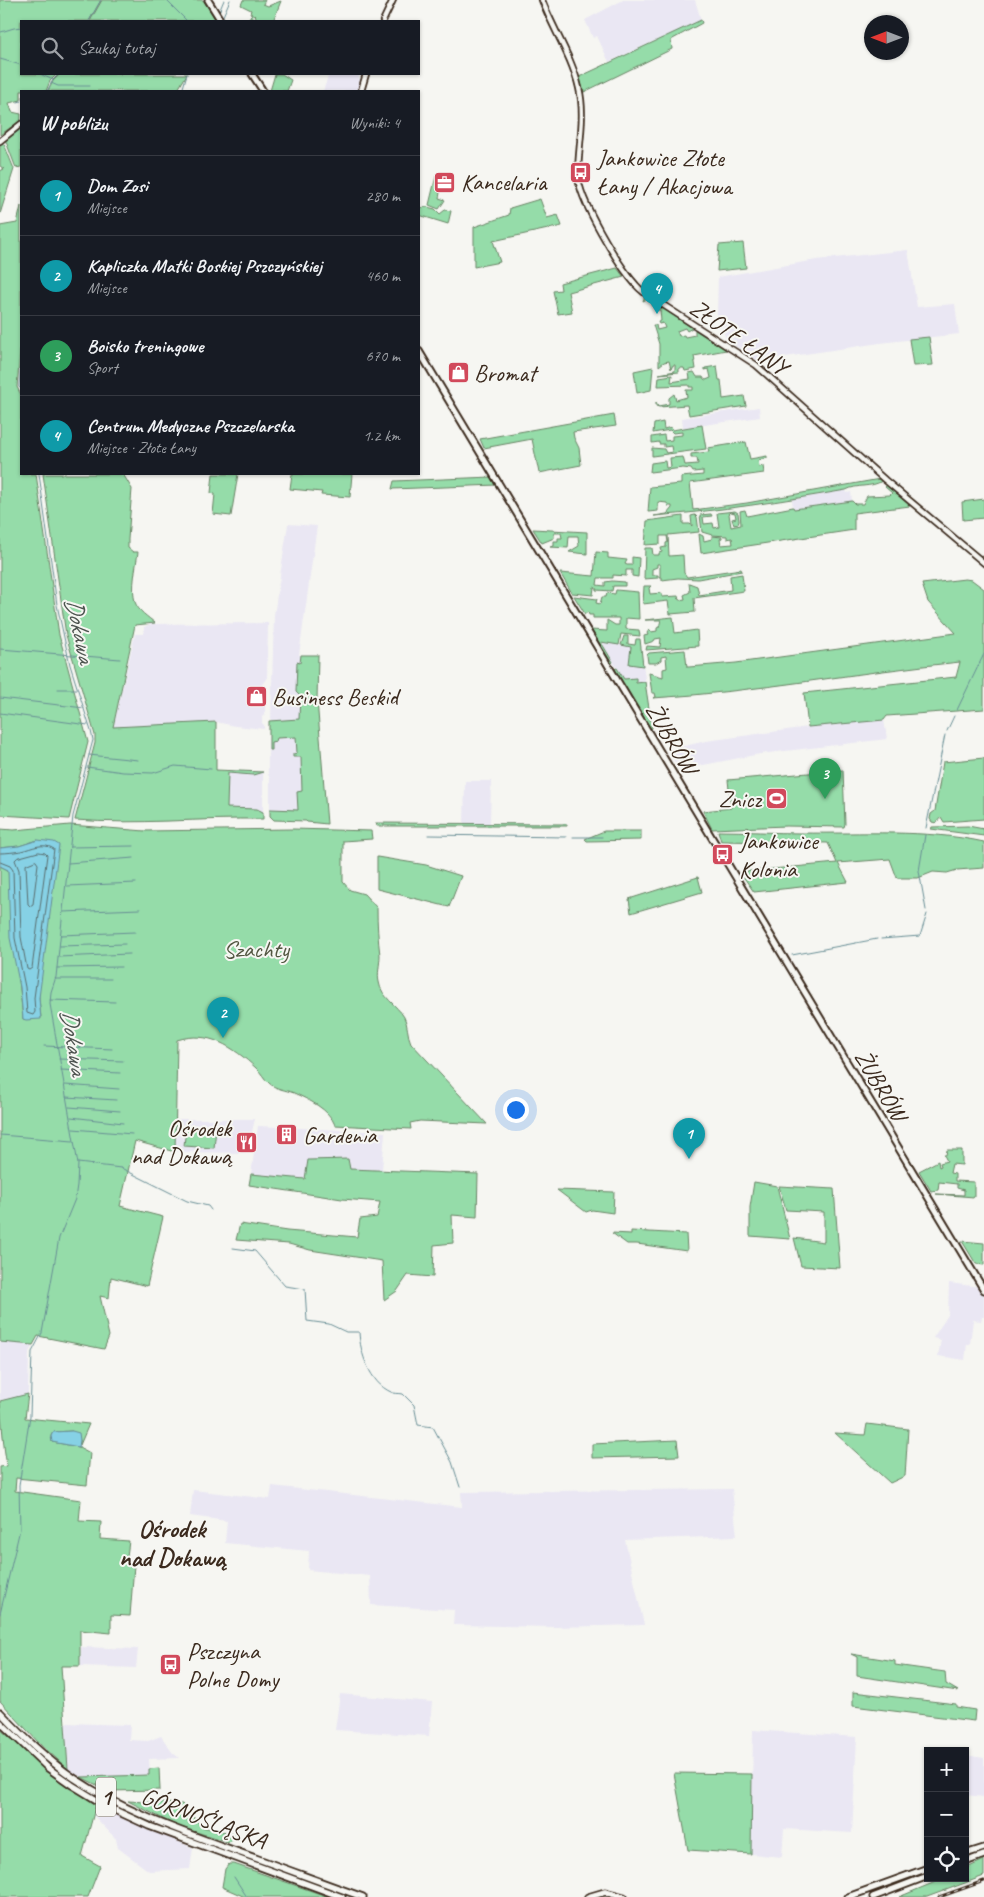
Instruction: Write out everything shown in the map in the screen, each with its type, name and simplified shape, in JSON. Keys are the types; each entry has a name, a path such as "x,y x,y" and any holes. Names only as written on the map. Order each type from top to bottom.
{"main road":[{"path":"208,0 219,20"},
{"path":"253,75 262,90"},
{"name":"ŻUBRÓW","path":"420,353 984,1290"},
{"name":"GÓRNOŚLĄSKA","path":"0,1712 30,1743 52,1762 75,1779 122,1806 159,1822 363,1897"},
{"name":"GÓRNOŚLĄSKA","path":"0,1722 48,1768 108,1807 149,1826 342,1897"},
{"path":"969,1853 984,1848"},
{"path":"969,1861 984,1855"},
{"path":"848,1897 924,1869"},
{"path":"873,1897 924,1878"},
{"path":"588,1897 605,1892 624,1897"}],"street":[{"path":"383,20 393,0"},
{"name":"ZŁOTE ŁANY","path":"542,0 579,88 582,118 578,176 580,186 602,233 631,279 654,300 756,365 886,481 984,563"},
{"path":"361,90 366,75"},
{"path":"0,141 20,125"}],"shaded area":[{"path":"623,0 695,0 701,20 609,62 597,36 593,38 585,20"},
{"path":"329,75 358,75 360,80 358,90 323,90"},
{"path":"908,250 917,307 955,304 959,334 880,343 758,361 726,339 717,314 718,277 816,260"},
{"path":"759,407 760,417 683,428 682,418"},
{"path":"846,490 847,493 851,492 852,501 793,509 792,499"},
{"path":"288,524 317,526 299,655 318,655 317,700 319,732 306,821 274,820 270,816 268,756 274,615"},
{"path":"268,623 267,679 262,684 262,703 265,706 265,714 262,717 264,729 216,722 198,726 113,727 135,634 144,634 144,627 151,624"},
{"path":"602,642 641,648 651,725 613,662"},
{"path":"884,720 887,739 760,754 688,768 681,772 667,750 706,741 808,727"},
{"path":"216,770 263,772 263,819 217,818"},
{"path":"465,781 491,781 490,824 464,824"},
{"path":"175,1119 255,1119 247,1153 175,1152"},
{"path":"258,1126 385,1132 382,1170 349,1169 348,1159 308,1160 305,1179 251,1174"},
{"path":"949,1283 980,1287 984,1294 984,1317 982,1317 981,1321 973,1320 970,1344 967,1344 965,1360 938,1356 941,1340 933,1338 948,1315"},
{"path":"0,1342 33,1345 29,1352 28,1394 0,1401"},
{"path":"272,1486 462,1507 461,1492 732,1489 737,1536 625,1540 644,1625 554,1627 453,1625 454,1610 371,1605 370,1576 308,1570 309,1551 225,1543 227,1521 190,1516 193,1490 270,1499"},
{"path":"81,1647 138,1649 136,1668 80,1666"},
{"path":"340,1694 432,1702 429,1736 335,1730"},
{"path":"65,1723 130,1725 129,1740 148,1741 161,1736 172,1752 179,1758 149,1759 150,1775 81,1777 68,1769"},
{"path":"753,1730 857,1737 852,1833 784,1829 782,1857 751,1854"},
{"path":"969,1756 984,1758 984,1797 969,1795"},
{"path":"96,1805 193,1848 190,1869 149,1871 118,1848 116,1839 93,1815"}],"green space":[{"path":"0,0 101,0 90,20 20,20 20,75 56,75 50,81 46,90 20,90 20,100 9,103 12,112 20,114 20,121 0,135"},
{"path":"102,0 203,0 216,20 91,20"},
{"path":"243,0 265,0 263,4 268,6 281,1 273,20 254,20 256,16 254,14 249,20 252,14 250,13 251,10 241,5"},
{"path":"701,20 702,23 671,40 672,49 584,92 579,77"},
{"path":"59,75 186,75 178,90 48,90"},
{"path":"275,75 284,75 291,80 287,90 270,90"},
{"path":"20,128 20,167 16,168 5,139"},
{"path":"4,144 14,169 0,214 0,171 4,169 0,166 0,146"},
{"path":"436,176 443,178 439,198 445,200 439,209 429,205"},
{"path":"540,199 547,218 558,215 562,226 493,241 500,262 474,267 474,227 509,215 510,208"},
{"path":"420,208 435,209 440,214 445,210 451,211 448,224 420,215"},
{"path":"20,210 20,352 17,387 20,393 20,475 36,475 59,635 88,742 69,819 0,815 0,226 17,223"},
{"path":"743,243 746,268 717,271 719,245"},
{"path":"617,268 624,277 568,292 572,312 558,314 553,291 561,290 560,283"},
{"path":"645,296 692,328 687,331 685,328 677,331 679,336 695,335 695,330 726,350 694,356 696,369 685,371 684,368 679,368 679,372 659,374 675,371 675,365 671,369 669,361 659,366 659,344 653,325 656,325 657,330 665,328 663,323 659,324 658,322 661,321 660,310 656,310 652,305 653,303 647,299 643,301"},
{"path":"929,337 933,365 913,366 909,339"},
{"path":"717,366 723,399 744,396 746,406 689,415 687,405 659,407 656,406 656,402 658,406 669,404 669,398 674,394 676,400 687,397 686,390 693,390 693,387 689,387 689,385 658,386 659,377 672,375 671,382 690,379 689,373 694,372 697,377 703,377 706,380 711,378 709,369 705,370 705,368"},
{"path":"653,367 651,390 637,393 634,371"},
{"path":"614,415 616,426 573,432 579,448 581,465 539,473 532,439 484,448 480,439"},
{"path":"663,422 664,429 671,427 672,430 702,425 706,449 652,456 652,448 664,449 666,453 672,452 671,446 664,447 664,444 659,444 659,442 652,443 652,437 664,435 665,441 672,440 672,436 682,435 682,432 673,433 670,430 653,433 654,424"},
{"path":"746,442 750,459 767,456 767,458 758,460 759,467 763,466 764,473 690,483 693,510 747,503 880,479 882,481 873,485 774,502 654,516 667,514 672,508 667,503 658,502 658,511 648,512 650,487 681,484 681,477 703,475 703,471 693,472 691,469 683,468 650,472 651,463 665,461 666,468 671,467 670,458 683,457 685,465 698,464 697,458 691,458 691,454 709,452 708,448"},
{"path":"43,475 124,475 132,489 128,548 133,552 138,552 134,577 135,602 138,608 155,623 135,625 113,727 216,722 216,770 263,772 253,775 228,773 227,808 257,809 263,812 263,819 122,822 75,820 95,743 95,735 66,635"},
{"path":"213,475 238,475 231,516 213,514 215,494 211,493"},
{"path":"292,475 352,475 350,497 321,495 322,492 290,489"},
{"path":"492,477 497,485 392,489 394,481"},
{"path":"887,485 910,506 854,513 854,530 701,553 699,534 703,536 704,541 712,539 712,536 722,537 720,539 721,545 733,544 732,538 727,539 727,536 702,532 700,515 711,514 712,516 703,517 704,524 713,523 714,528 719,527 717,513 735,511 738,513 739,521 738,524 734,525 732,519 736,518 735,513 731,512 729,514 731,527 741,525 740,511 745,510 747,516 793,507 794,509 852,501 855,504 863,504 867,496 890,495 892,493 885,487"},
{"path":"984,499 984,518 963,520 962,502"},
{"path":"695,515 699,532 668,535 669,556 683,555 684,573 687,577 741,569 742,571 698,579 678,578 662,580 662,577 660,577 660,564 657,564 657,567 652,569 652,575 658,575 658,578 644,579 645,548 652,548 653,555 659,555 662,552 661,548 666,547 668,542 667,536 660,536 660,544 645,545 647,521 683,516 683,524 690,524 692,526 691,516"},
{"path":"533,529 587,532 587,554 569,552 579,546 578,536 569,536 568,548 550,547 554,546 554,541 558,541 558,538 562,538 561,533 554,533 554,538 542,543"},
{"path":"596,552 608,553 608,558 627,560 625,564 627,565 632,565 632,557 639,558 638,577 632,576 632,570 626,570 626,576 613,575 613,578 598,578 597,585 605,586 605,582 612,581 625,582 625,586 613,586 612,591 596,590 594,587 593,595 572,593 560,573 594,576"},
{"path":"742,574 744,591 694,598 695,612 670,614 668,601 643,604 644,586 651,586 649,588 650,594 662,593 662,597 678,596 679,600 685,599 684,595 690,592 689,583 697,586 699,595 731,590 730,576"},
{"path":"965,579 972,580 984,589 984,709 887,716 884,720 808,727 804,693 956,677 960,662 768,687 653,698 656,697 655,693 652,693 649,673 663,677 663,669 667,668 666,656 661,657 661,660 656,663 648,663 647,655 649,653 685,650 687,667 689,667 736,663 956,633 928,602 922,584"},
{"path":"616,590 638,592 639,619 626,618 626,629 639,630 640,636 621,634 619,645 601,642 613,662 611,664 587,624 591,630 607,631 607,620 615,625 619,625 619,618 593,618 593,615 589,615 588,612 585,614 574,596 597,599 596,603 600,604 602,597 606,597 607,593 615,594"},
{"path":"673,617 675,633 697,630 698,646 646,650 647,646 660,647 661,638 645,644 644,636 648,635 649,630 651,632 657,631 661,620 645,620"},
{"path":"624,636 628,636 628,644 635,645 636,639 640,639 643,666 629,664 631,647 621,645"},
{"path":"301,655 318,655 317,700 327,824 274,820 270,816 270,809 298,810 297,792 302,791 301,757 293,757 293,754 297,753 296,737 277,738 276,741 271,742 271,750 269,750 269,721 299,719 300,696 296,692 297,662 300,663"},
{"path":"617,668 624,679 636,678 636,683 645,682 652,728 650,730 614,669"},
{"path":"984,758 984,819 944,822 941,817 936,823 932,822 930,819 931,814 935,811 943,762"},
{"path":"843,770 844,827 786,826 712,829 703,811 731,808 728,780"},
{"path":"376,823 567,824 567,826 377,826"},
{"name":"Szachty","path":"70,825 145,831 293,829 371,831 372,839 343,841 343,882 350,890 364,894 377,908 380,955 378,976 380,987 386,997 404,1017 411,1043 487,1124 420,1121 410,1123 411,1129 335,1125 328,1114 318,1106 294,1093 271,1085 256,1068 238,1053 220,1042 200,1037 177,1040 175,1152 135,1141 120,1206 163,1217 147,1286 111,1277 109,1298 100,1296 109,1336 104,1349 38,1336 33,1345 0,1342 0,866 8,870 23,1019 41,1018 39,998 38,840 19,846 0,848 0,829 14,830"},
{"path":"968,826 984,829 984,836 931,829 932,827"},
{"path":"604,831 641,831 641,840 587,841 585,839"},
{"path":"718,831 893,833 962,838 984,842 984,868 957,870 947,873 933,872 918,878 897,878 890,859 838,863 848,882 754,892 740,872 837,863 828,843 721,841"},
{"path":"377,857 426,865 461,876 449,907 377,889"},
{"path":"698,877 702,892 631,913 629,899"},
{"path":"186,1127 216,1129 214,1148 184,1146"},
{"path":"947,1150 962,1150 962,1165 952,1164 950,1173 955,1174 955,1181 974,1182 974,1197 936,1194 964,1195 964,1190 957,1188 957,1184 939,1182 938,1190 931,1191 919,1171 938,1161 939,1167 941,1166 940,1163 947,1161 944,1155 946,1155"},
{"path":"348,1159 350,1169 478,1174 477,1217 452,1215 453,1243 434,1245 433,1277 408,1275 397,1291 384,1300 382,1261 310,1250 289,1244 236,1240 240,1224 287,1231 357,1237 360,1219 377,1217 380,1202 342,1199 249,1185 251,1174 305,1179 308,1160"},
{"path":"754,1182 777,1186 790,1239 750,1236 750,1207"},
{"path":"779,1186 834,1189 840,1268 801,1266 794,1238 824,1242 824,1212 786,1210"},
{"path":"557,1190 614,1192 613,1213 592,1210 586,1212"},
{"path":"631,1231 686,1234 687,1251 627,1244 612,1233 631,1234"},
{"path":"962,1241 984,1243 984,1265 976,1264"},
{"path":"28,1394 25,1418 89,1424 80,1445 80,1440 72,1431 53,1432 51,1436 52,1442 79,1447 90,1453 87,1485 16,1478 15,1491 81,1500 79,1521 101,1522 100,1539 129,1541 126,1564 134,1565 130,1616 111,1615 111,1633 80,1630 80,1666 61,1666 68,1769 39,1743 0,1701 0,1467 7,1466 0,1401"},
{"path":"867,1424 908,1429 905,1476 890,1483 835,1433 865,1435"},
{"path":"677,1440 679,1456 592,1458 592,1444"},
{"path":"851,1654 895,1661 895,1665 945,1672 946,1684 958,1691 857,1676 857,1657"},
{"path":"853,1692 956,1704 956,1707 975,1710 974,1721 853,1706"},
{"path":"0,1729 48,1771 96,1805 82,1856 100,1866 88,1897 0,1897"},
{"path":"159,1768 160,1790 109,1791 81,1777 149,1775 149,1769"},
{"path":"674,1773 752,1774 751,1854 688,1850"},
{"path":"128,1801 182,1804 202,1827 236,1834 233,1840 228,1842 177,1826"},
{"path":"984,1860 984,1876 969,1882 969,1867"},
{"path":"229,1864 234,1864 329,1897 245,1897 222,1887 225,1869"},
{"path":"935,1882 968,1882 927,1897 899,1897"}],"water":[{"path":"38,840 54,842 59,845 39,998 41,1019 26,1020 23,1019 20,987 10,938 8,870 0,866 0,848 19,846"},
{"path":"72,1431 79,1433 79,1447 52,1442 51,1436 53,1432"}],"waterway":[{"name":"Dokawa","path":"90,20 101,0"},
{"path":"166,0 186,20"},
{"path":"219,12 224,0"},
{"path":"223,16 230,0"},
{"path":"1,32 20,27"},
{"path":"0,59 20,65"},
{"path":"42,75 53,80"},
{"name":"Dokawa","path":"48,90 58,75"},
{"path":"182,90 187,75"},
{"path":"51,83 58,86 90,86"},
{"path":"0,145 20,130"},
{"name":"Dokawa","path":"20,374 20,388"},
{"name":"Dokawa","path":"0,1614 20,1529 19,1485 30,1416 32,1352 42,1333 59,1238 75,1199 77,1185 78,1164 50,1004 51,992 56,977 73,816 93,740 70,665 57,605 39,475"},
{"path":"0,649 120,659"},
{"path":"957,710 984,654"},
{"path":"58,689 77,689"},
{"path":"0,698 84,708"},
{"path":"0,713 88,725"},
{"path":"947,731 954,716"},
{"path":"926,828 945,735"},
{"path":"89,755 138,760"},
{"path":"87,767 123,772 153,773 175,766 211,769"},
{"path":"428,835 566,837"},
{"path":"925,835 919,871 926,910"},
{"path":"573,837 602,837"},
{"path":"710,842 732,877"},
{"path":"70,847 134,846"},
{"path":"68,863 134,858"},
{"path":"734,881 760,925"},
{"path":"67,886 136,883"},
{"path":"63,912 140,909"},
{"path":"881,939 920,936 927,914"},
{"path":"61,935 135,932"},
{"path":"765,932 773,945"},
{"path":"792,955 877,939"},
{"path":"60,946 125,944"},
{"path":"774,948 787,969"},
{"path":"58,957 130,954"},
{"path":"57,968 121,967"},
{"path":"792,976 796,983"},
{"path":"55,979 111,979"},
{"path":"796,984 800,990"},
{"path":"804,997 815,1014"},
{"path":"50,1000 115,1002"},
{"path":"44,1046 112,1049"},
{"path":"59,1059 123,1061"},
{"path":"61,1070 120,1073"},
{"path":"65,1085 119,1089"},
{"path":"66,1097 116,1100"},
{"path":"69,1107 120,1111"},
{"path":"71,1117 123,1123"},
{"path":"73,1129 132,1134"},
{"path":"0,1135 73,1141"},
{"path":"78,1163 121,1168 187,1201 208,1206 211,1210"},
{"path":"233,1248 255,1251 285,1286 305,1289 307,1321 329,1324 346,1332 359,1332 361,1349 372,1375 384,1388 392,1393 403,1394 414,1405 418,1425 433,1427 452,1462 460,1487"},
{"path":"234,1877 247,1897"}],"railway":[{"path":"939,1897 984,1881"}],"place":[{"name":"Jankowice Złote Łany / Akacjowa","path":"581,172"},
{"name":"Kancelaria","path":"445,182"},
{"name":"Centrum Medyczne Pszczelarska","path":"657,314"},
{"name":"Bromat","path":"458,373"},
{"name":"Business Beskid","path":"256,697"},
{"name":"Znicz","path":"777,799"},
{"name":"Boisko treningowe","path":"825,799"},
{"name":"Jankowice Kolonia","path":"723,855"},
{"name":"Kapliczka Matki Boskiej Pszczyńskiej","path":"223,1038"},
{"name":"Gardenia","path":"287,1135"},
{"name":"Ośrodek nad Dokawą","path":"247,1142"},
{"name":"Dom Zosi","path":"689,1159"},
{"name":"Pszczyna Polne Domy","path":"171,1665"}],"district":[{"name":"Ośrodek nad Dokawą","path":"172,1542"}]}
